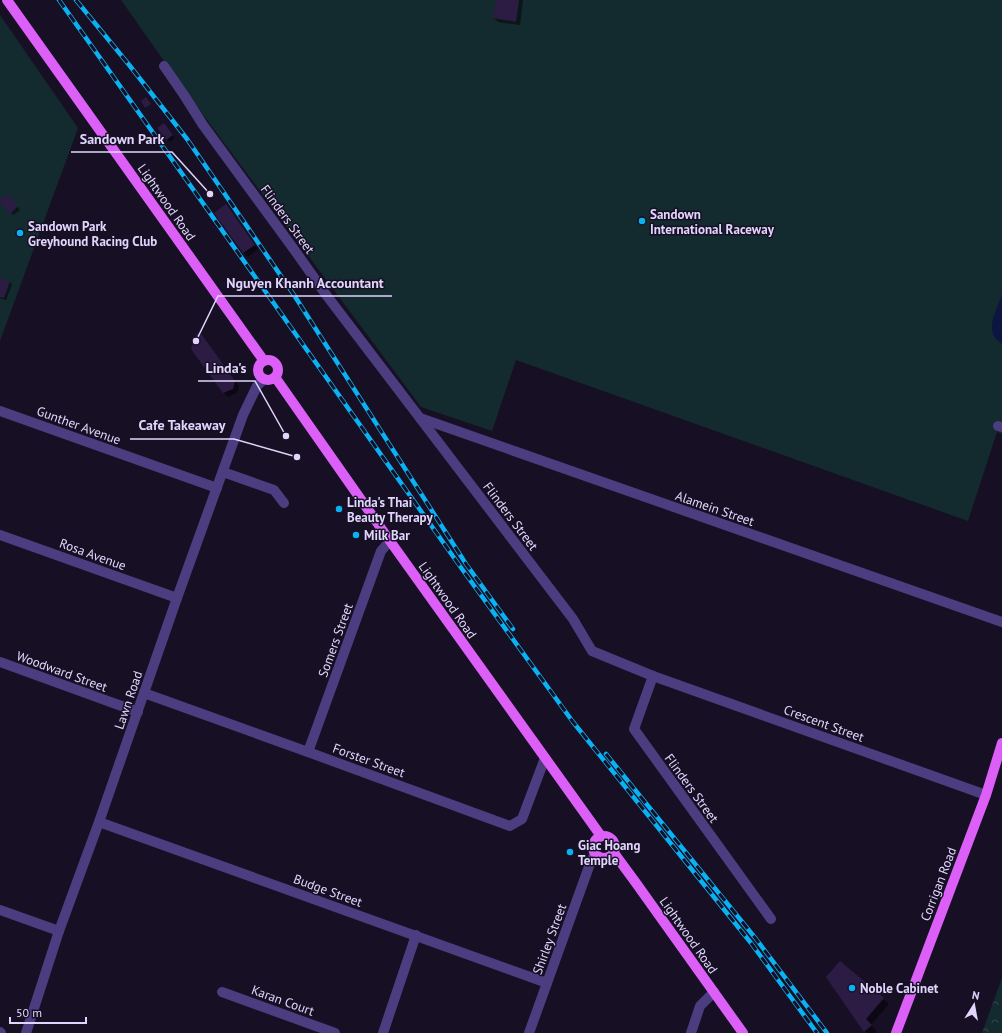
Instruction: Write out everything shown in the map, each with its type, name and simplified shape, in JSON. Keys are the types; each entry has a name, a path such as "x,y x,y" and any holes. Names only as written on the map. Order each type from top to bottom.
{"main road":[{"name":"Lightwood Road","path":"7,0 264,361"},
{"path":"271,360 276,365 278,371 275,377 270,380 264,379 258,372 259,365 264,361 271,360"},
{"name":"Lightwood Road","path":"275,377 390,541 601,836"},
{"name":"Corrigan Road","path":"896,1033 986,795 1002,743"},
{"path":"601,836 612,839 616,846 614,853 608,858 595,854 593,847 594,843 595,840 601,836"},
{"name":"Lightwood Road","path":"614,853 743,1033"}],"street":[{"name":"Flinders Street","path":"164,66 182,91 195,113 327,296 573,619 592,651 653,676 634,729 771,919"},
{"name":"Lawn Road","path":"26,1033 59,931 243,415 257,386 264,379"},
{"name":"Gunther Avenue","path":"0,411 217,488"},
{"name":"Alamein Street","path":"420,418 1002,622"},
{"path":"223,472 274,490 284,503"},
{"name":"Rosa Avenue","path":"0,535 177,598"},
{"name":"Somers Street","path":"308,752 380,551 390,541"},
{"name":"Woodward Street","path":"0,662 138,712"},
{"name":"Crescent Street","path":"653,676 986,795"},
{"name":"Forster Street","path":"144,693 510,826 522,819 545,758"},
{"name":"Budge Street","path":"99,822 547,983"},
{"name":"Shirley Street","path":"530,1033 591,860 595,854"},
{"path":"0,910 59,931"},
{"path":"383,1033 416,935"},
{"name":"Karan Court","path":"222,992 335,1033"},
{"path":"691,1033 700,1006 714,992"}],"green space":[{"name":"Sandown International Raceway","path":"121,0 1002,0 1002,434 997,432 968,521 516,360 492,431 421,407 178,81"},
{"name":"Sandown Park Greyhound Racing Club","path":"0,15 78,128 0,341"},
{"path":"1002,978 1002,1033 982,1033"}],"shaded area":[{"path":"1002,294 1002,344 996,339 992,327"}],"building":[{"path":"496,0 519,0 516,22 493,18"},
{"path":"146,97 151,104 145,108 141,101"},
{"path":"164,123 173,135 166,140 157,128"},
{"path":"7,194 18,206 10,214 0,203 0,201"},
{"path":"226,204 255,245 243,253 214,213"},
{"path":"0,278 10,281 4,298 0,297"},
{"path":"197,333 202,335 235,381 233,389 223,393 191,349"},
{"name":"Noble Cabinet","path":"840,961 884,998 866,1019 872,1025 864,1032 826,977"}],"railway":[{"path":"59,0 462,569 573,722 751,943 817,1033"},
{"path":"76,0 187,139 294,295 466,564 513,629"},
{"path":"606,754 756,939 827,1033"}],"place":[{"name":"Sandown Park","path":"210,194"},
{"name":"Sandown International Raceway","path":"642,221"},
{"name":"Sandown Park Greyhound Racing Club","path":"20,233"},
{"name":"Nguyen Khanh Accountant","path":"196,341"},
{"name":"Linda's","path":"286,436"},
{"name":"Cafe Takeaway","path":"297,457"},
{"name":"Linda's Thai Beauty Therapy","path":"339,509"},
{"name":"Milk Bar","path":"356,535"},
{"name":"Giac Hoang Temple","path":"570,852"},
{"name":"Noble Cabinet","path":"852,988"}]}
